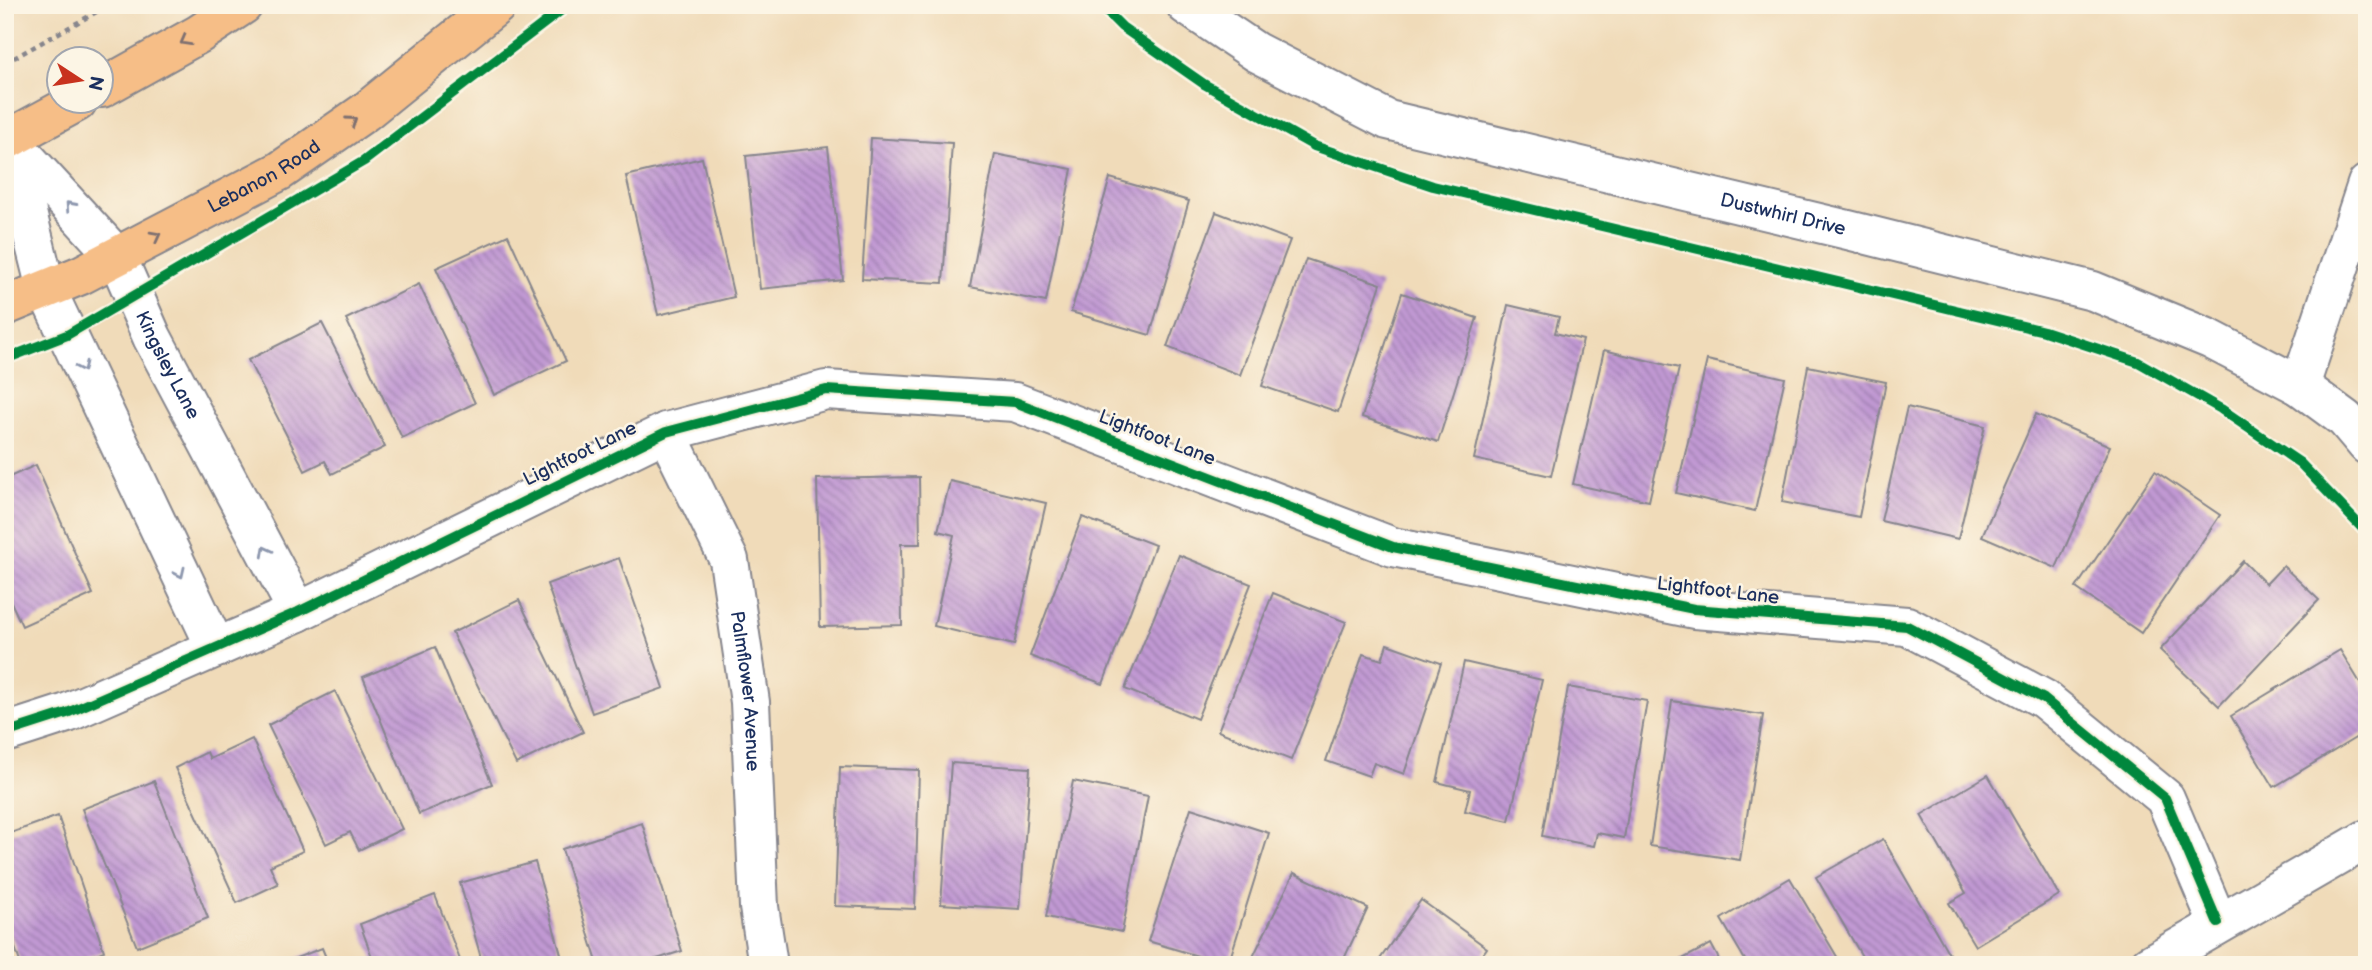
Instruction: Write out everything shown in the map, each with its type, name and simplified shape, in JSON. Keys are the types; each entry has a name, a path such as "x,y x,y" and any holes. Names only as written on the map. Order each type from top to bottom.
{"main road":[{"path":"116,80 199,34 243,5"},
{"name":"Lebanon Road","path":"5,306 117,257 280,171 365,112 497,5"},
{"path":"7,138 50,116"}],"street":[{"name":"Dustwhirl Drive","path":"1186,5 1256,52 1388,120 2093,291 2210,339 2300,386 2345,419 2367,445"},
{"name":"Kingsley Lane","path":"7,138 117,257 152,337 298,611"},
{"path":"7,138 46,289 216,648"},
{"path":"2300,386 2367,184"},
{"name":"Lightfoot Lane","path":"5,733 67,713 298,611 666,432 826,390 1014,402 1393,547 1695,609 1907,626 2044,699 2165,799 2218,923"},
{"name":"Palmflower Avenue","path":"666,432 729,560 750,702 759,906 768,965"},
{"path":"2149,965 2367,839"}],"path":[{"path":"5,63 109,5"}],"building":[{"path":"871,138 952,143 943,283 862,279"},
{"path":"828,147 843,280 760,289 746,156"},
{"path":"995,154 1072,169 1046,302 970,287"},
{"path":"702,158 734,297 658,315 626,176"},
{"path":"1110,178 1189,201 1150,335 1071,312"},
{"path":"1216,212 1290,240 1240,375 1167,347"},
{"path":"508,235 566,361 494,395 436,268"},
{"path":"1306,259 1381,284 1338,412 1262,386"},
{"path":"419,284 475,403 402,438 346,319"},
{"path":"1402,293 1477,318 1438,442 1362,417"},
{"path":"1508,305 1559,317 1555,333 1583,340 1551,476 1474,459"},
{"path":"322,323 385,447 332,474 325,461 305,471 248,360"},
{"path":"1604,350 1679,368 1649,501 1573,484"},
{"path":"1707,360 1785,378 1755,511 1676,493"},
{"path":"1808,366 1886,382 1859,517 1782,502"},
{"path":"1907,407 1985,426 1958,539 1881,521"},
{"path":"2036,414 2110,446 2056,568 1982,536"},
{"path":"36,465 93,594 22,626 5,589 5,479"},
{"path":"2155,471 2220,515 2141,633 2076,588"},
{"path":"919,477 920,544 901,544 902,625 820,627 817,479"},
{"path":"950,481 1046,503 1014,645 934,626 954,535 938,531"},
{"path":"1082,517 1155,545 1103,684 1030,656"},
{"path":"1179,555 1251,584 1197,719 1125,689"},
{"path":"619,558 664,688 592,713 547,584"},
{"path":"2243,561 2266,584 2283,566 2319,600 2219,706 2160,650"},
{"path":"1273,593 1346,622 1291,760 1218,731"},
{"path":"519,600 583,732 516,764 452,633"},
{"path":"1387,644 1441,663 1404,774 1374,763 1369,776 1326,761 1363,654 1382,660"},
{"path":"435,647 492,784 419,814 363,677"},
{"path":"2340,650 2367,694 2367,731 2274,787 2231,716"},
{"path":"1464,662 1542,680 1509,821 1465,811 1470,790 1437,782"},
{"path":"1568,687 1647,701 1624,838 1597,833 1594,846 1542,836"},
{"path":"335,691 402,829 359,850 350,832 326,844 268,725"},
{"path":"1672,701 1763,715 1740,860 1650,846"},
{"path":"252,739 303,851 270,866 278,884 237,903 175,768 207,752 210,759"},
{"path":"951,763 1030,768 1020,909 941,904"},
{"path":"840,767 919,770 915,909 835,906"},
{"path":"1988,775 2059,895 1975,946 1949,903 1966,893 1921,815"},
{"path":"154,781 208,918 137,947 82,809"},
{"path":"1073,781 1148,796 1122,932 1046,917"},
{"path":"1191,808 1269,833 1228,965 1148,941"},
{"path":"58,816 104,951 75,962 76,965 21,965 5,918 5,835"},
{"path":"642,823 682,951 638,965 598,965 562,849"},
{"path":"1883,839 1949,954 1931,965 1867,965 1816,877"},
{"path":"535,862 564,965 483,965 460,883"},
{"path":"1294,873 1368,908 1341,965 1249,965"},
{"path":"1790,878 1842,965 1748,965 1721,919"},
{"path":"435,895 462,965 375,965 360,924"},
{"path":"1421,900 1487,948 1475,965 1376,965"},
{"path":"1711,944 1722,965 1671,965"},
{"path":"322,948 329,965 278,965"}],"cycle path":[{"path":"5,359 67,335 364,161 568,5"},
{"path":"1100,5 1122,27 1204,84 1314,146 1433,186 2044,331 2138,362 2221,409 2300,463 2367,533"},
{"path":"5,733 67,713 298,612 666,432 826,390 1015,402 1393,547 1694,609 1907,626 2044,699 2165,798 2218,923"}]}
